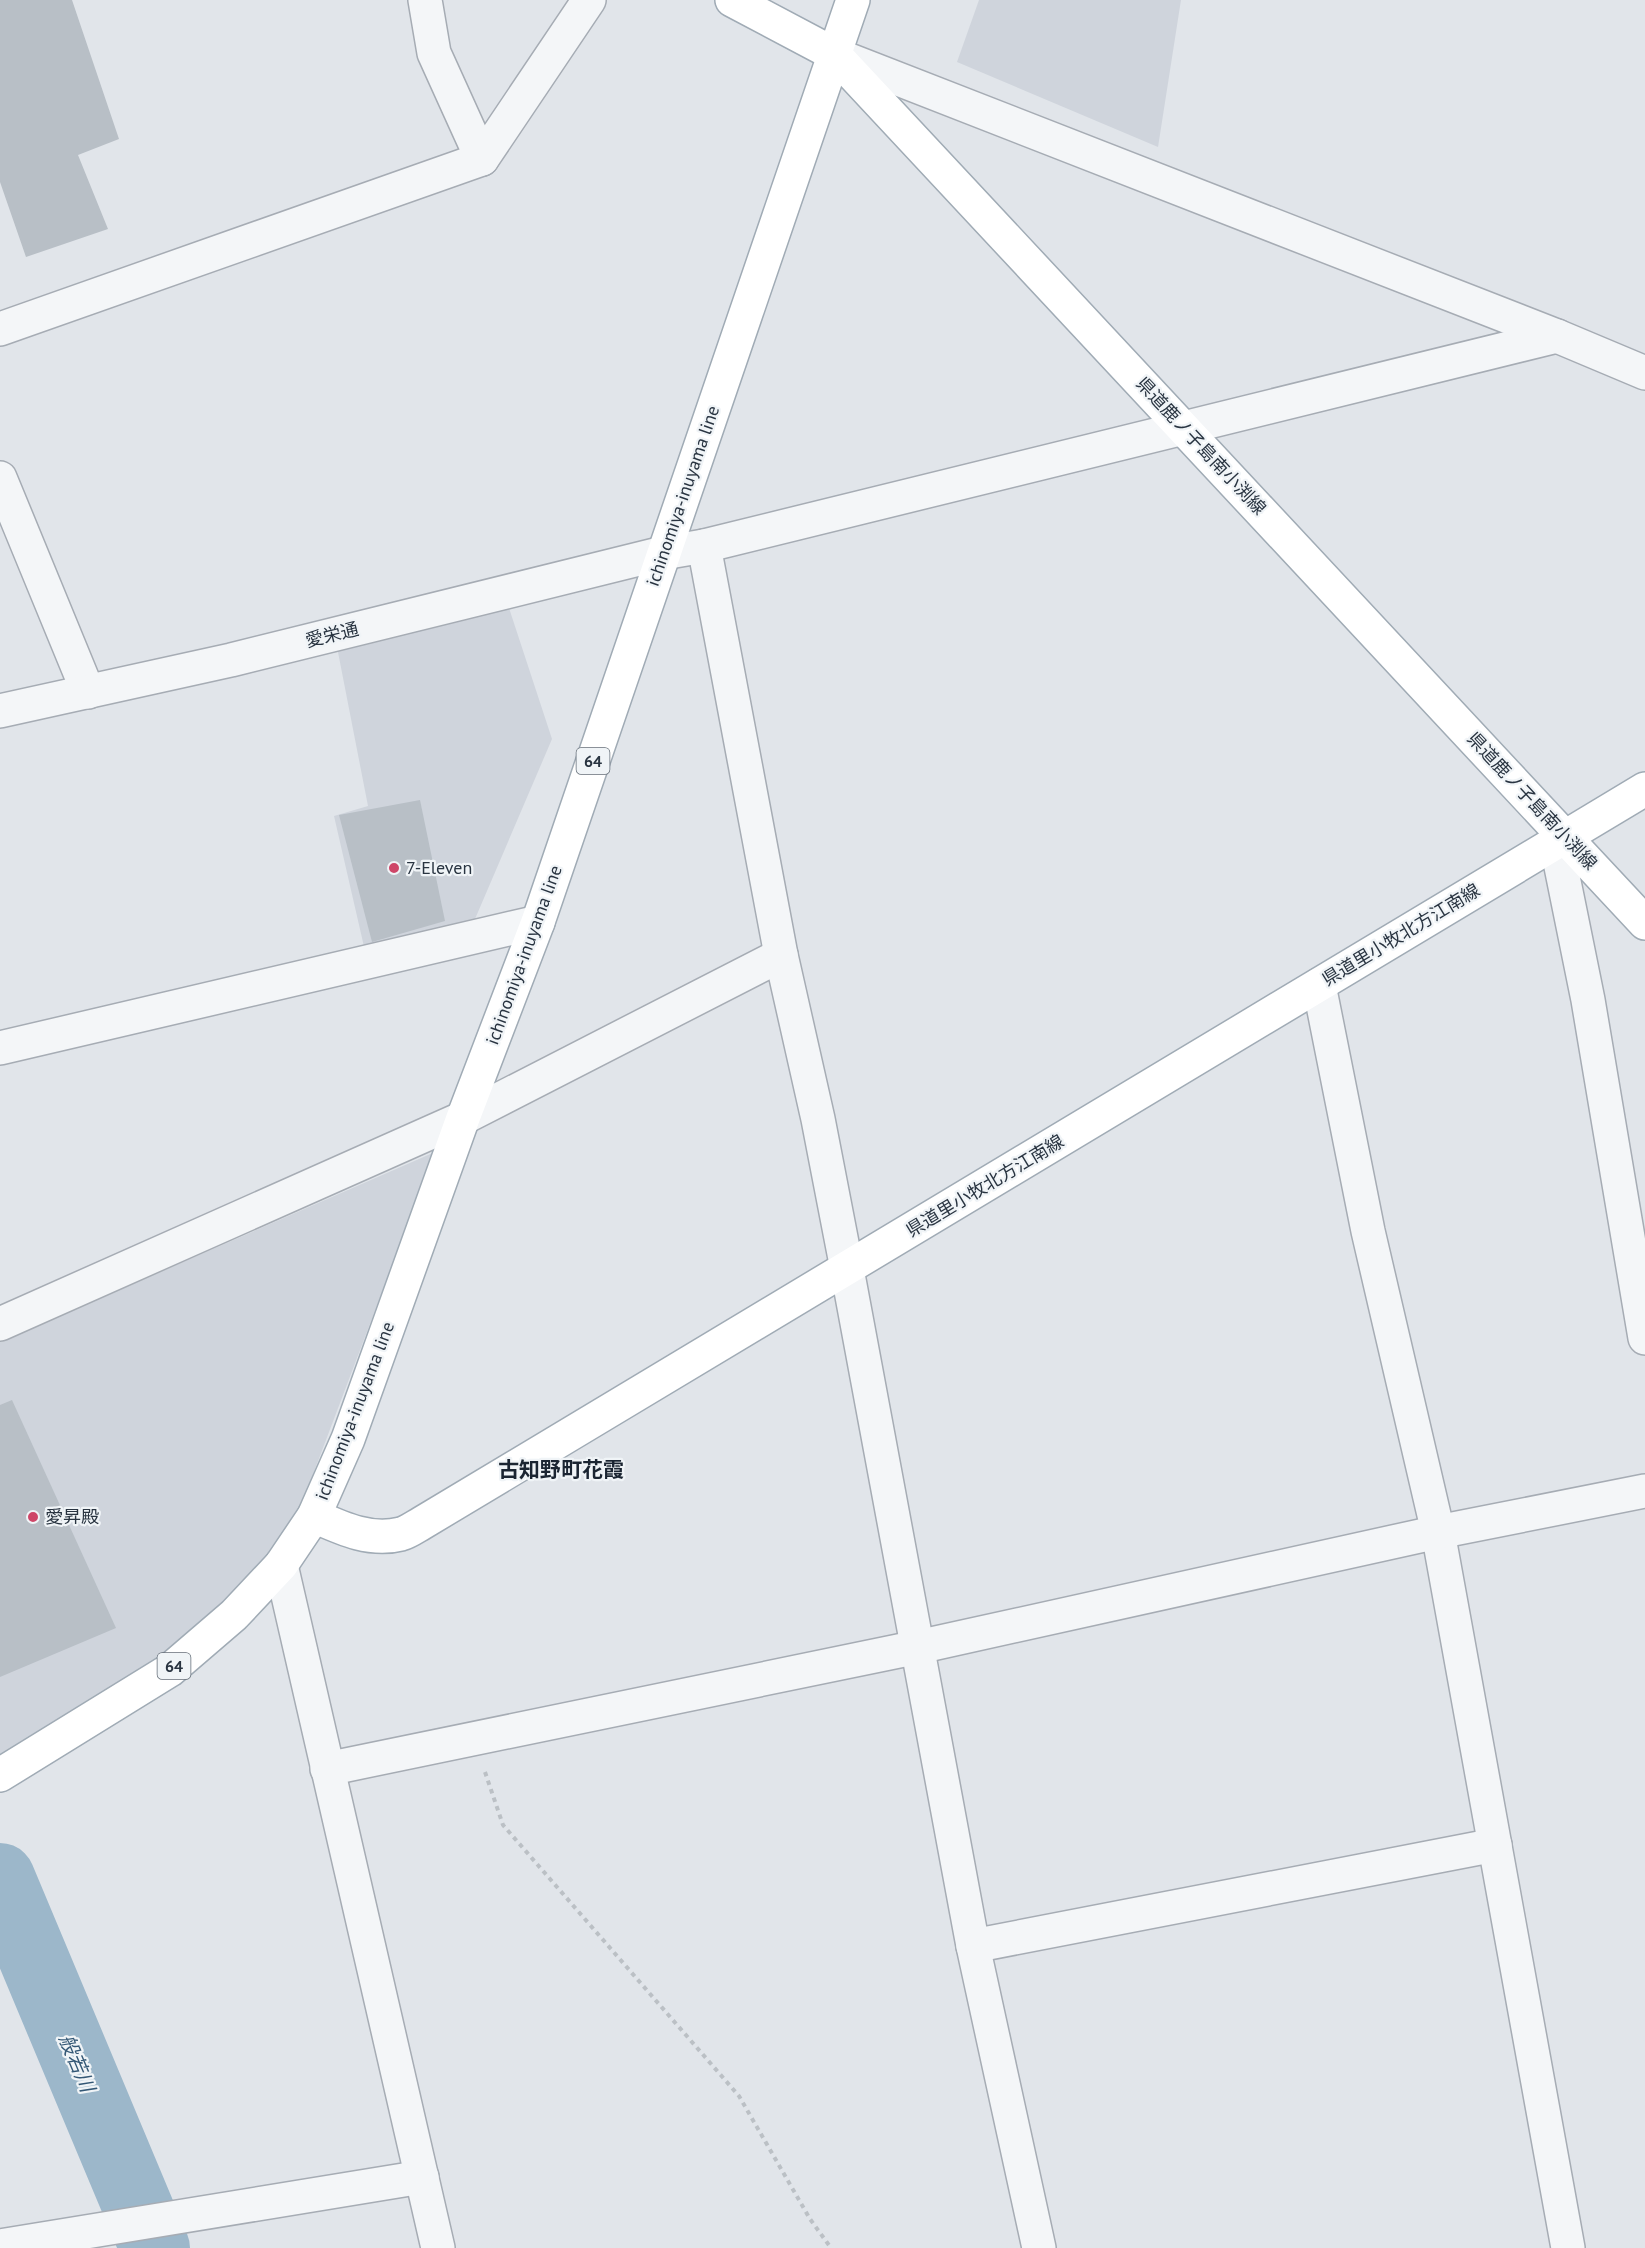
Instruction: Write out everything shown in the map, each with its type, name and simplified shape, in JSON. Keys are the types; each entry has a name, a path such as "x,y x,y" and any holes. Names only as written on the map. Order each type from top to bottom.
{"main road":[{"name":"県道鹿ノ子島南小渕線","path":"732,0 834,54 1185,429 1561,839 1645,923"},
{"name":"ichinomiya-inuyama line","path":"0,1775 170,1670 234,1615 281,1565 314,1516 348,1439 463,1118 538,922 853,0"},
{"name":"県道里小牧北方江南線","path":"314,1516 349,1532 374,1536 401,1534 443,1512 1645,789"}],"street":[{"path":"425,0 434,52 482,159"},
{"path":"0,329 482,159 589,0"},
{"path":"834,54 1557,336 1645,373"},
{"name":"愛栄通","path":"0,711 242,657 663,553 704,546 1557,336"},
{"path":"0,478 88,692"},
{"path":"704,546 781,955 818,1119 847,1269 973,1946 1039,2248"},
{"path":"1561,839 1645,1338"},
{"path":"0,1048 538,922"},
{"path":"0,1324 463,1118 781,955"},
{"path":"1319,985 1368,1231 1438,1532 1568,2248"},
{"path":"327,1769 918,1647 1438,1532 1645,1491"},
{"path":"281,1565 438,2248"},
{"path":"973,1946 1495,1845"},
{"path":"0,2246 422,2177"}],"path":[{"path":"474,1738 503,1825 739,2096 810,2218 831,2248"}],"shaded area":[{"path":"979,0 1181,0 1158,147 957,62"},
{"path":"509,608 552,739 472,926 365,951 334,816 368,806 337,647"},
{"path":"435,1152 301,1506 270,1557 163,1661 0,1764 0,1342"}],"building":[{"path":"0,0 72,0 119,139 78,155 108,229 26,257 0,182"},
{"name":"7-Eleven","path":"420,800 445,921 372,942 339,815"},
{"name":"愛昇殿","path":"12,1400 116,1628 0,1677 0,1405"}],"waterway":[{"name":"般若川","path":"0,1878 155,2248"}],"place":[{"name":"7-Eleven","path":"394,868"},
{"name":"愛昇殿","path":"33,1517"}],"district":[{"name":"古知野町花霞","path":"561,1470"}]}
